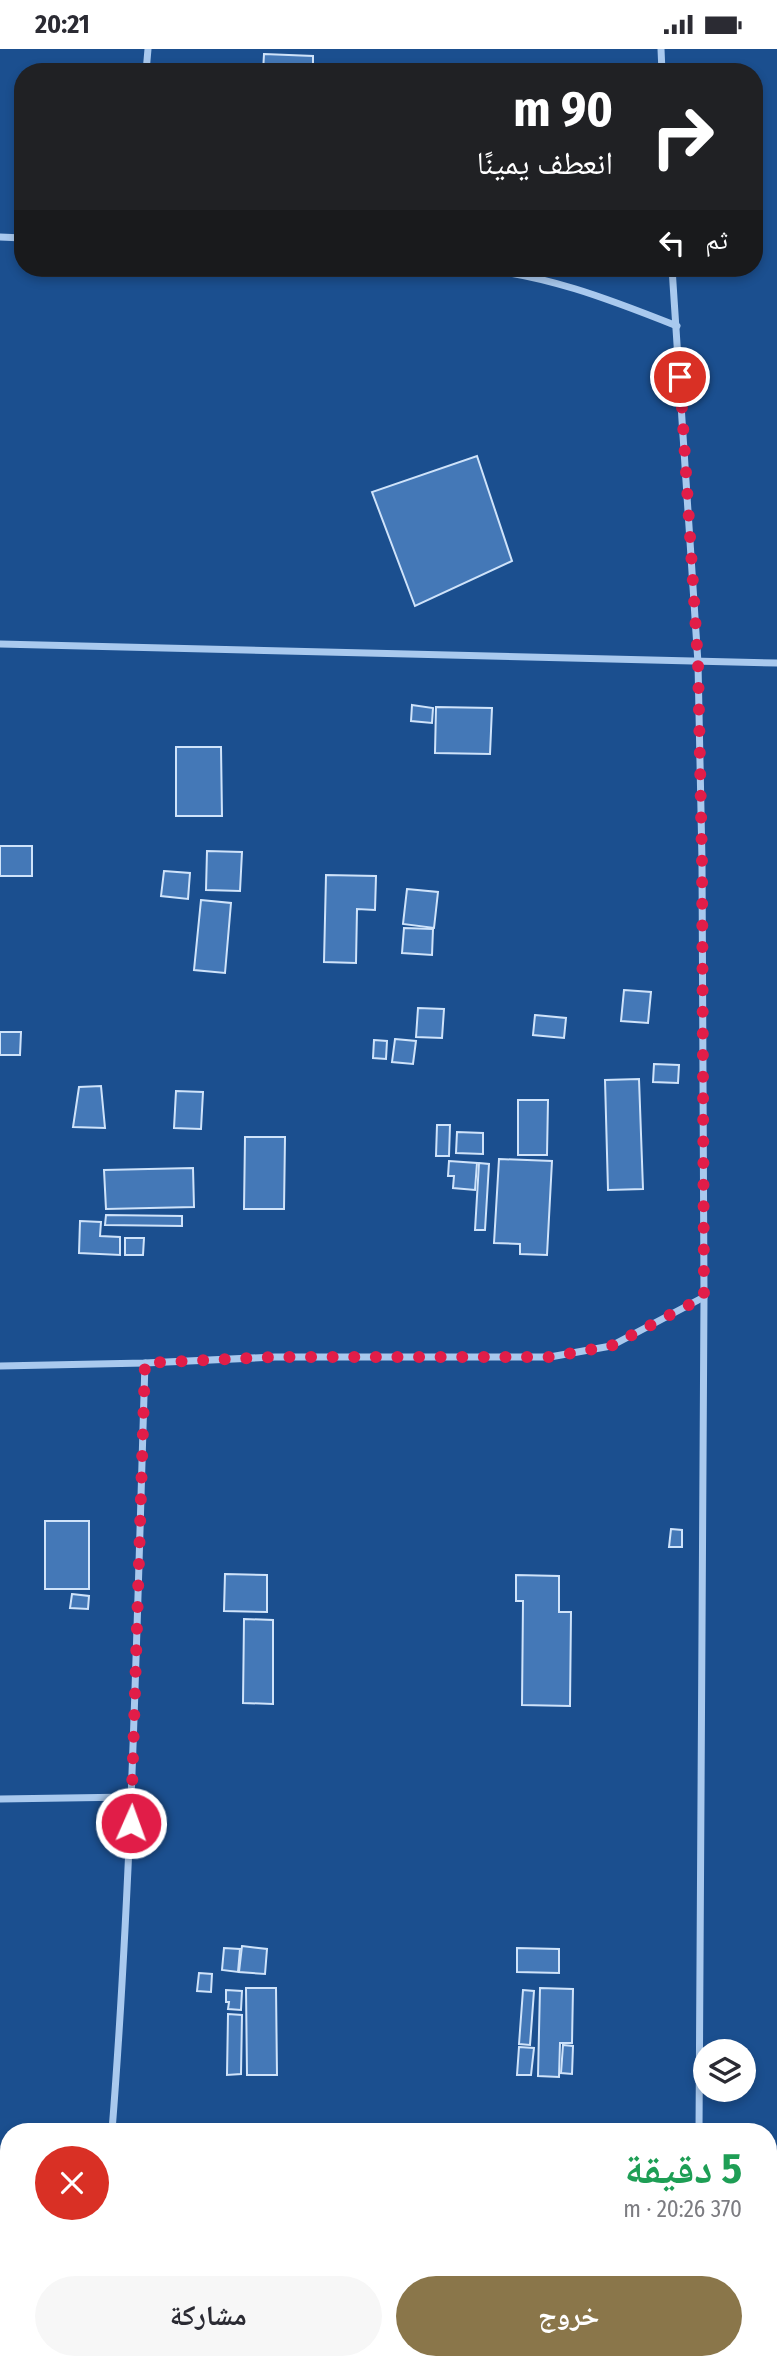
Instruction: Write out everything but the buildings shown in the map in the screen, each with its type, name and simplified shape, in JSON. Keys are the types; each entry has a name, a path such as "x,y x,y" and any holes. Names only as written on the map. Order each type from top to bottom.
{"street":[{"path":"539,277 599,295 677,326"},
{"path":"673,277 698,663 702,861 704,1297 699,2123"},
{"path":"0,644 777,663"},
{"path":"0,1366 275,1357 550,1357 611,1346 704,1297"},
{"path":"113,2123 132,1797 145,1363"},
{"path":"0,1799 132,1797"}],"route":[{"path":"131,1823 145,1363 275,1357 550,1357 611,1346 704,1297 702,861 698,663 680,377"}]}
